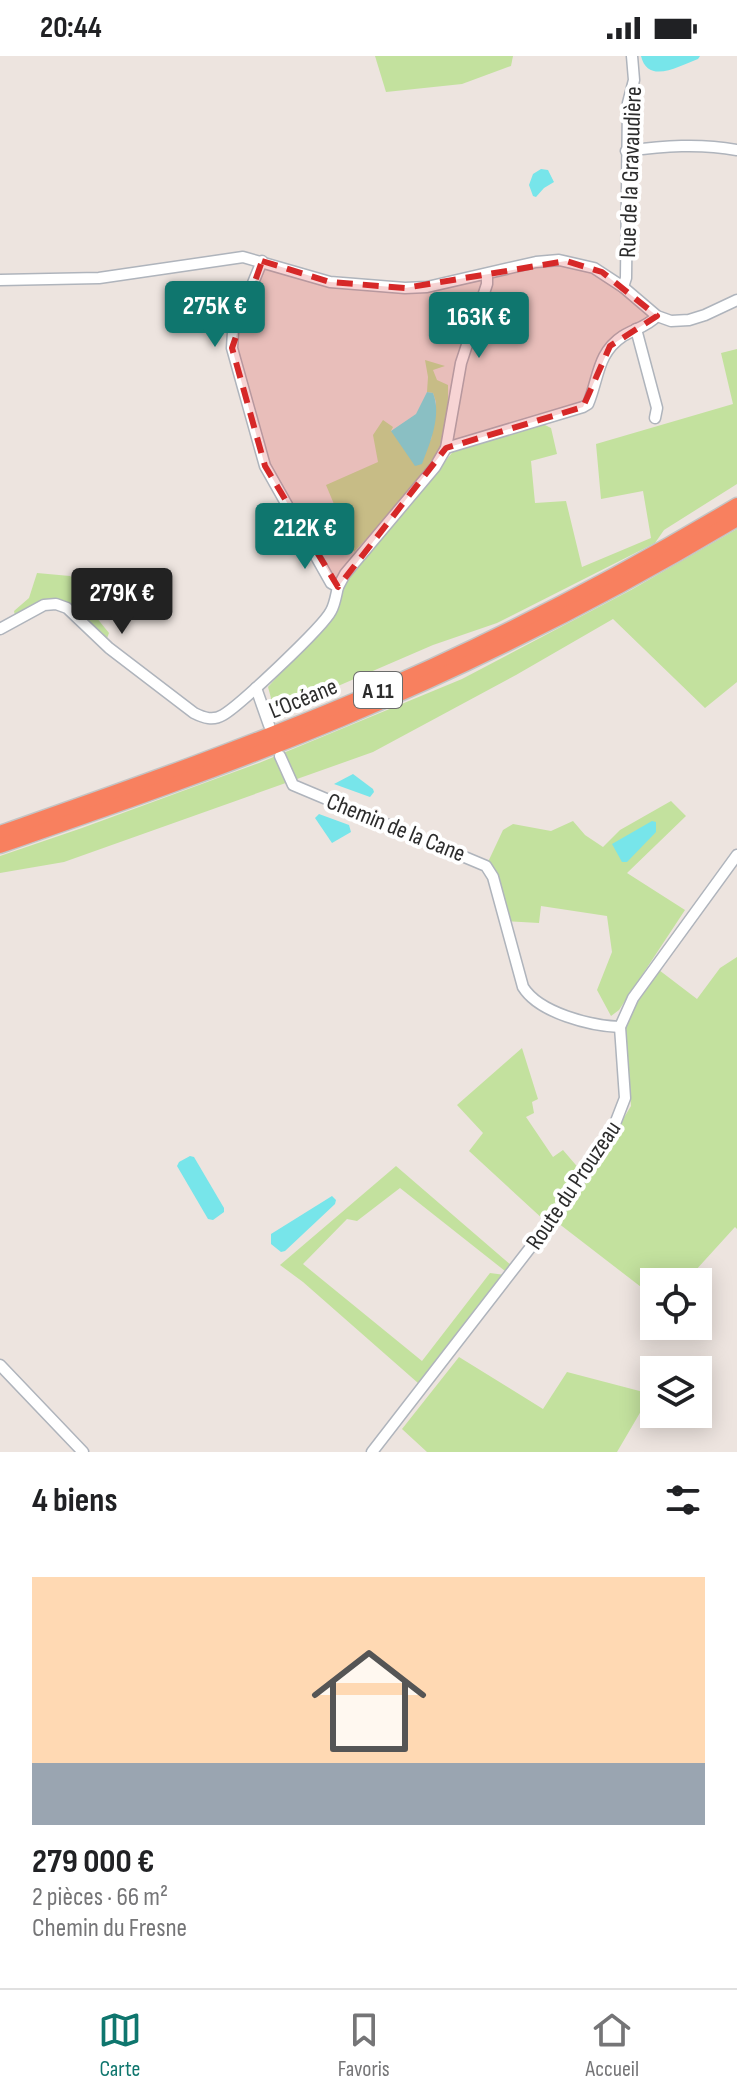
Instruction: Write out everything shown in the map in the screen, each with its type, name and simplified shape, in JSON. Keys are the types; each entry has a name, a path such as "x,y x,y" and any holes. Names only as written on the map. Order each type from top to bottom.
{"highway":[{"name":"L’Océane","path":"0,833 267,736 414,675 563,603 737,505"},
{"name":"L’Océane","path":"0,846 242,759 402,693 576,610 737,519"}],"street":[{"name":"Rue de la Gravaudière","path":"623,287 626,278 628,103 634,80 632,56"},
{"path":"626,151 673,145 737,150"},
{"path":"0,280 99,278 251,258 330,282 405,288 427,287 536,262 566,261 594,268 623,287 657,316 671,321 689,320 737,300"},
{"path":"262,261 233,332 232,348 265,466 331,583 338,587"},
{"path":"0,629 44,605 56,604 67,608 109,648 204,718 223,715 256,688 325,620 345,574 435,467 446,448 461,363 487,284 487,274"},
{"path":"446,448 583,407 591,397 604,355 620,338 657,316"},
{"path":"636,329 657,408 655,418"},
{"path":"256,688 269,725"},
{"name":"Chemin de la Cane","path":"280,756 293,785 486,866 493,877 523,987 530,998 586,1022 620,1027"},
{"path":"620,1027 633,998 737,855"},
{"name":"Route du Prouzeau","path":"372,1452 561,1208 613,1129 625,1098 620,1027"},
{"path":"0,1365 83,1452"}],"highlighted area":[{"path":"262,261 330,282 405,288 566,261 602,272 657,316 610,346 583,407 446,448 338,587 265,466 232,348"}],"green space":[{"path":"375,56 513,56 511,66 462,84 386,92"},
{"path":"737,349 737,484 664,530 655,543 497,623 433,645 338,686 268,708 271,698 268,687 335,612 345,582 456,448 541,423 551,428 557,454 531,461 535,503 566,501 582,567 651,538 643,491 601,499 596,444 733,404 721,353"},
{"path":"425,360 445,366 433,370 437,380 448,385 443,445 434,464 414,489 354,552 326,485 378,462 373,435 383,420 393,427 391,431 431,440 436,402 433,393 427,392"},
{"path":"737,529 737,682 705,708 613,619 373,752 64,862 0,873 0,856 259,763 462,679 631,590"},
{"path":"37,573 70,576 84,585 92,612 109,633 106,641 79,612 62,601 44,601 15,616 14,611 29,598"},
{"path":"671,801 686,816 627,873 685,910 619,1010 611,1016 597,990 612,952 607,916 541,906 539,923 502,921 488,862 503,830 513,824 551,831 573,821 585,835 603,847 620,830"},
{"path":"737,957 737,1229 735,1227 698,1268 640,1268 640,1286 558,1223 545,1221 469,1151 483,1133 457,1105 522,1048 538,1099 532,1102 534,1113 526,1117 553,1157 563,1150 587,1178 631,1106 625,1030 631,1008 659,970 697,999 720,968"},
{"path":"396,1166 511,1265 505,1271 400,1188 357,1221 347,1219 303,1264 422,1361 490,1273 505,1275 418,1383 280,1265"},
{"path":"459,1357 543,1409 567,1372 640,1391 640,1413 617,1452 427,1452 402,1429"}],"water":[{"path":"641,56 700,56 673,69 657,72 645,65"},
{"path":"541,169 548,170 554,182 536,197 529,185 533,174"},
{"path":"427,392 433,393 436,420 422,464 415,466 391,431 416,414"},
{"path":"353,774 373,789 370,797 334,784"},
{"path":"319,814 349,825 351,832 332,843 315,818"},
{"path":"652,821 656,822 656,832 627,862 622,862 612,844"},
{"path":"190,1156 194,1157 224,1208 224,1212 213,1220 208,1219 177,1166"},
{"path":"332,1196 335,1204 285,1251 281,1252 271,1244 271,1234"}]}
